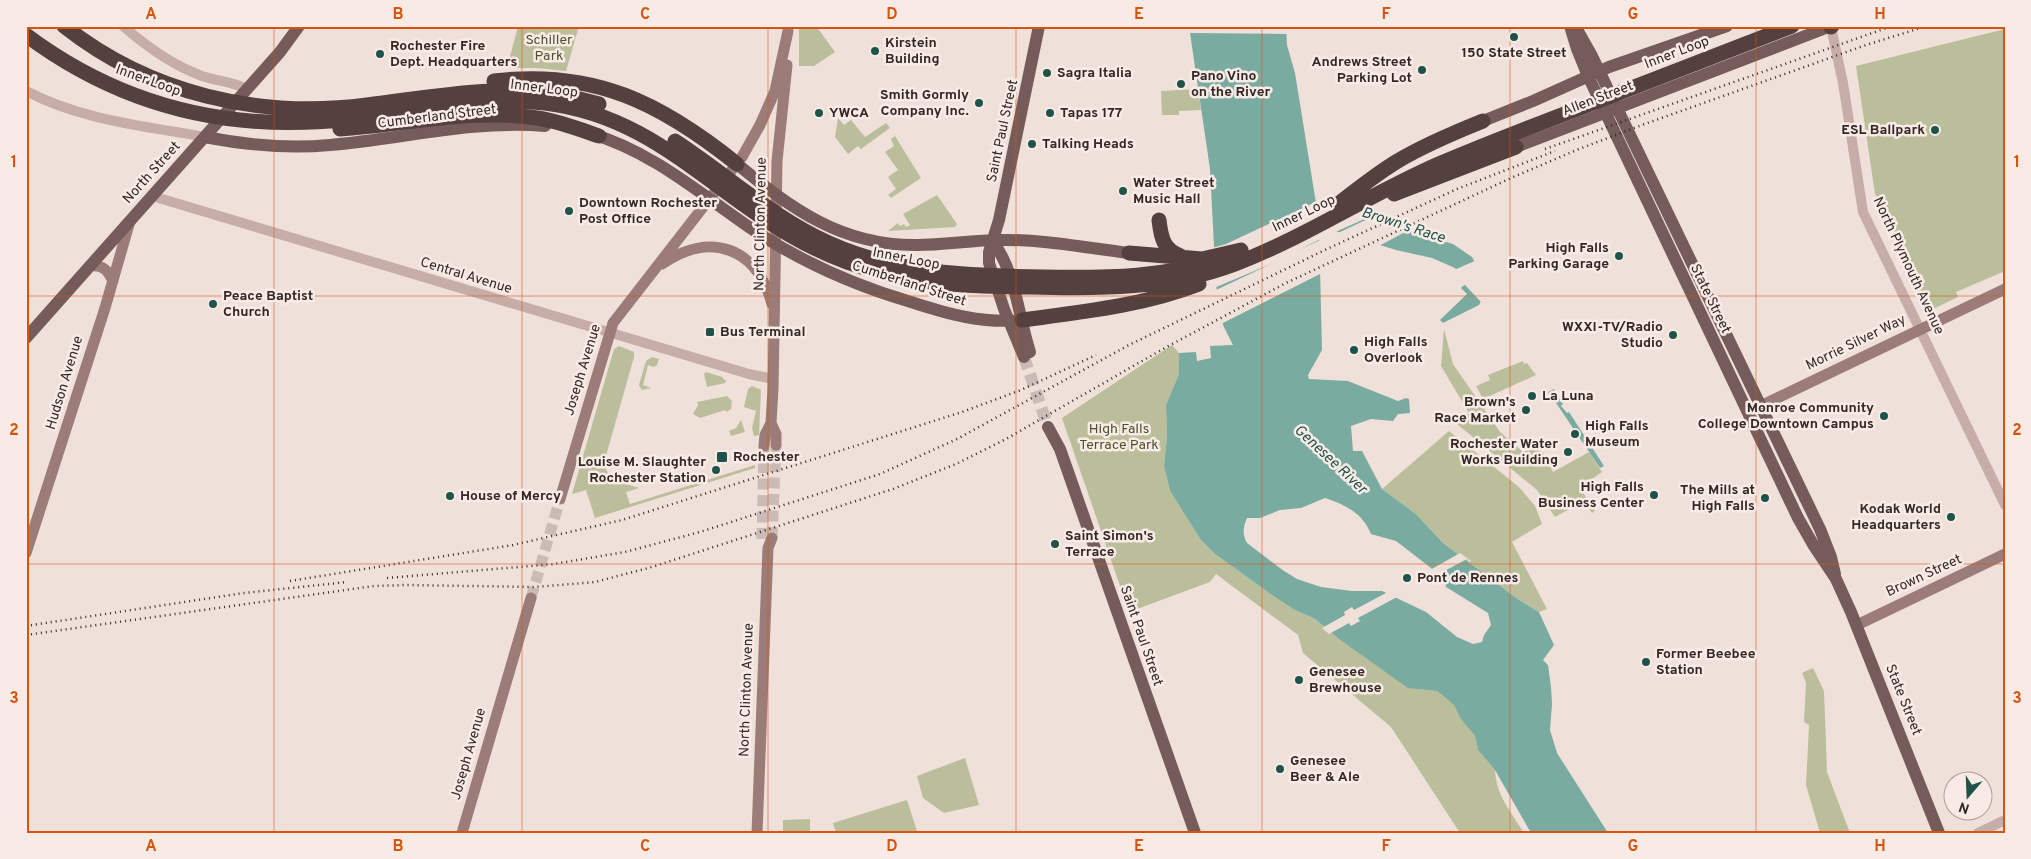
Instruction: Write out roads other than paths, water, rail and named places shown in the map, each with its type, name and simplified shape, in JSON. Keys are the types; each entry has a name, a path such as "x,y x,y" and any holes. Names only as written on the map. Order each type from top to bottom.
{"highway":[{"name":"Inner Loop","path":"64,26 108,56 148,77 191,93 263,107 322,109 366,106 498,90 543,92 594,102 628,115 668,136 762,204 802,229 855,253 911,268 989,276 1101,277 1241,266 1343,207"},
{"path":"76,26 119,59 148,77"},
{"name":"Inner Loop","path":"1625,85 1763,26"},
{"name":"Inner Loop","path":"27,35 77,69 117,89 173,108 211,128 262,123 336,120 482,101 519,100 555,104 598,115 638,132 676,154 746,206 785,232 839,259 882,273 911,279 962,285 1088,288 1162,283 1212,268 1241,250 1583,101 1792,26"},
{"path":"366,106 498,80 538,78 576,82 619,92 662,111 690,128 735,167"},
{"path":"211,128 317,130 380,126 461,116 506,115 546,120 599,136"},
{"path":"1343,207 1397,161 1430,143 1483,121"},
{"path":"1343,207 1412,188 1516,147"},
{"path":"1159,220 1161,235 1166,248 1173,253 1212,268"},
{"path":"1129,253 1192,259"},
{"path":"1016,321 1139,302 1170,294 1212,268"}],"main road":[{"name":"North Street","path":"26,338 284,48 299,26"},
{"name":"Saint Paul Street","path":"1028,356 1016,321 1003,304 989,263 989,252 1000,220 1040,26"},
{"name":"State Street","path":"1570,26 1576,49 1594,74"},
{"name":"State Street","path":"1575,26 1594,74 1748,412 1803,528 1836,579 1857,625 1939,833"},
{"name":"Allen Street","path":"1483,121 1594,74 1726,26"},
{"name":"Allen Street","path":"1516,147 1831,26"},
{"name":"Joseph Avenue","path":"560,499 616,317 712,197 735,167 752,140 772,97 788,29"},
{"name":"North Clinton Avenue","path":"770,445 765,435 771,423 778,153 786,85 788,29"},
{"name":"State Street","path":"1611,110 1761,405 1824,538 1834,566 1836,579"},
{"name":"Cumberland Street","path":"211,128 269,146 320,146 471,126 519,124 557,127 599,136 652,160 712,197 776,241 788,253 820,268 887,295 960,316 986,321 1016,321"},
{"name":"Cumberland Street","path":"735,167 776,200 819,223 845,234 873,241 916,245 992,240 1032,242 1129,253"},
{"name":"Hudson Avenue","path":"26,553 113,281 130,221"},
{"name":"Saint Paul Street","path":"992,240 1006,265 1018,303 1016,321"},
{"path":"650,275 667,261 688,250 708,246 728,250 743,257 757,271 767,290 774,318"},
{"path":"90,266 103,267 113,281"},
{"name":"Morrie Silver Way","path":"1748,412 2005,289"},
{"name":"Saint Paul Street","path":"1051,425 1195,833"},
{"name":"North Clinton Avenue","path":"757,833 767,542"},
{"name":"Brown Street","path":"1857,625 2005,554"},
{"name":"Joseph Avenue","path":"462,833 531,598"}],"street":[{"path":"123,26 150,48 178,66 246,90"},
{"name":"North Plymouth Avenue","path":"1831,26 1843,83 1863,212 2005,504"},
{"name":"Cumberland Street","path":"26,91 56,104 91,115 211,128"},
{"name":"Central Avenue","path":"152,196 749,374 773,379"},
{"path":"1978,833 2005,820"}],"water":[{"name":"Genesee River","path":"1189,26 1286,26 1287,45 1295,73 1316,203 1453,244 1472,257 1488,286 1479,305 1443,323 1440,320 1467,294 1461,288 1464,285 1455,268 1432,258 1396,250 1319,226 1322,350 1308,375 1309,379 1348,381 1398,401 1406,398 1409,399 1410,413 1398,414 1393,421 1371,419 1351,426 1353,451 1362,451 1382,489 1416,514 1443,543 1519,600 1539,612 1554,645 1543,660 1548,665 1552,704 1550,730 1557,753 1608,833 1531,833 1495,770 1478,750 1475,736 1460,718 1454,705 1437,691 1408,688 1339,639 1315,619 1293,609 1215,554 1201,540 1170,491 1164,466 1167,437 1166,405 1179,374 1179,353 1196,352 1197,361 1211,358 1210,346 1233,345 1223,325 1216,285 1210,169","holes":["1325,498 1352,510 1363,520 1371,534 1396,541 1444,578 1446,587 1488,613 1491,625 1484,635 1482,642 1473,644 1457,637 1426,612 1382,591 1352,591 1321,587 1297,579 1245,540 1244,530 1247,518 1260,518 1280,510 1301,508"]},
{"path":"1554,389 1563,404 1561,406 1567,413 1569,412 1604,466 1600,468 1552,397 1550,398 1548,392"}],"tunnel":[{"path":"1024,357 1048,427"},
{"path":"772,538 776,445"},
{"path":"762,539 764,446"},
{"path":"531,598 560,499"}],"railway":[{"path":"1545,149 1892,26"},
{"path":"26,635 374,586 535,587 595,582 652,567 893,489 956,464 1006,439 1163,349 1286,283 1511,178 1642,125 1866,45 1927,26"},
{"path":"387,578 554,564 625,552 700,532 880,474 957,439 1129,345 1327,249 1457,189 1555,151"},
{"path":"290,581 513,545 622,520 962,412 1021,390 1096,355"},
{"path":"26,626 244,593 347,582"}],"place":[{"name":"150 State Street","path":"1514,37"},
{"name":"Kirstein Building","path":"875,51"},
{"name":"Rochester Fire Dept. Headquarters","path":"380,54"},
{"name":"Andrews Street Parking Lot","path":"1422,70"},
{"name":"Sagra Italia","path":"1047,73"},
{"name":"Pano Vino on the River","path":"1181,84"},
{"name":"Smith Gormly Company Inc.","path":"979,103"},
{"name":"YWCA","path":"819,113"},
{"name":"Tapas 177","path":"1050,113"},
{"name":"ESL Ballpark","path":"1935,130"},
{"name":"Talking Heads","path":"1032,144"},
{"name":"Water Street Music Hall","path":"1123,191"},
{"name":"Downtown Rochester Post Office","path":"569,211"},
{"name":"High Falls Parking Garage","path":"1619,256"},
{"name":"Peace Baptist Church","path":"213,304"},
{"name":"Bus Terminal","path":"710,332"},
{"name":"WXXI-TV/Radio Studio","path":"1673,335"},
{"name":"High Falls Overlook","path":"1354,350"},
{"name":"La Luna","path":"1532,396"},
{"name":"Brown's Race Market","path":"1526,410"},
{"name":"Monroe Community College Downtown Campus","path":"1884,416"},
{"name":"High Falls Museum","path":"1575,434"},
{"name":"Rochester Water Works Building","path":"1568,452"},
{"name":"Rochester","path":"722,457"},
{"name":"Louise M. Slaughter Rochester Station","path":"716,470"},
{"name":"High Falls Business Center","path":"1654,495"},
{"name":"House of Mercy","path":"450,496"},
{"name":"The Mills at High Falls","path":"1765,498"},
{"name":"Kodak World Headquarters","path":"1951,517"},
{"name":"Saint Simon's Terrace","path":"1055,544"},
{"name":"Pont de Rennes","path":"1407,578"},
{"name":"Former Beebee Station","path":"1646,662"},
{"name":"Genesee Brewhouse","path":"1299,680"},
{"name":"Genesee Beer & Ale","path":"1280,769"}],"park label":[{"name":"Schiller Park","path":"549,48"},
{"name":"High Falls Terrace Park","path":"1119,438"}],"water label":[{"name":"Brown's Race","path":"1403,226"}]}
